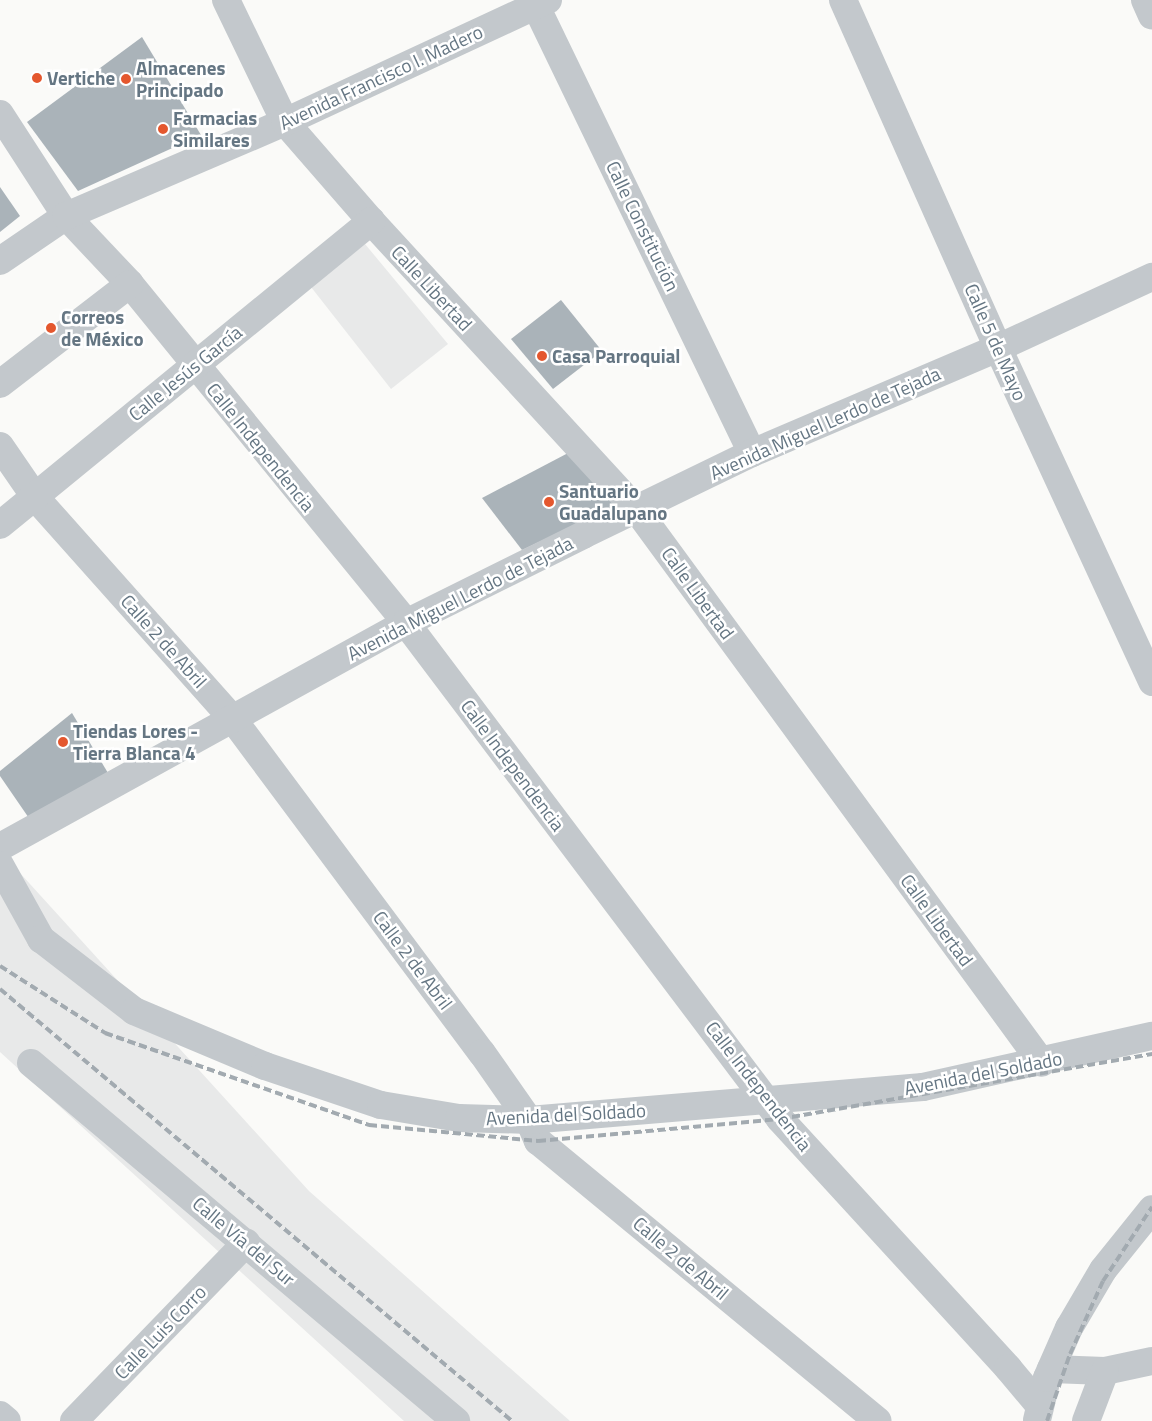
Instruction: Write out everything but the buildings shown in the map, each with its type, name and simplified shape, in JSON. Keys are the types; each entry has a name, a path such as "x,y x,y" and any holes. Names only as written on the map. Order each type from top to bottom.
{"street":[{"name":"Calle Libertad","path":"226,0 285,122 371,221 637,510 1042,1063"},
{"name":"Calle 5 de Mayo","path":"843,0 998,348 1152,682"},
{"path":"1145,0 1152,16"},
{"name":"Avenida Francisco I. Madero","path":"0,261 66,216 285,122 539,2"},
{"name":"Calle Constitución","path":"539,2 752,453"},
{"name":"Calle Independencia","path":"0,114 66,216 130,284 194,365 406,623 780,1119 1008,1368 1038,1413"},
{"name":"Calle Jesús García","path":"0,525 371,221"},
{"name":"Avenida Miguel Lerdo de Tejada","path":"0,847 406,623 752,453 998,348 1152,277"},
{"path":"0,384 130,284"},
{"name":"Calle 2 de Abril","path":"0,446 35,497 232,718 529,1120 538,1141 878,1421"},
{"name":"Avenida del Soldado","path":"0,865 41,939 134,1011 265,1066 381,1105 459,1118 529,1120 766,1099 923,1088 1042,1063 1152,1036"},
{"name":"Calle Vía del Sur","path":"31,1063 456,1421"},
{"path":"1038,1413 1051,1369 1069,1328 1103,1270 1152,1209"},
{"name":"Calle Luis Corro","path":"74,1421 246,1243"},
{"path":"1051,1369 1105,1371 1152,1361"},
{"path":"1086,1421 1105,1371"},
{"path":"0,1415 7,1421"}],"shaded area":[{"path":"365,244 448,344 391,389 311,287"},
{"path":"0,851 309,1191 570,1421 404,1421 0,1052"}],"railway":[{"path":"0,966 105,1033 369,1125 538,1141 780,1119 1152,1054"},
{"path":"0,989 512,1421"},
{"path":"1047,1421 1070,1354 1103,1281 1152,1207"}],"place":[{"name":"Vertiche","path":"37,78"},
{"name":"Almacenes Principado","path":"126,79"},
{"name":"Farmacias Similares","path":"163,129"},
{"name":"Correos de México","path":"51,328"},
{"name":"Casa Parroquial","path":"542,356"},
{"name":"Santuario Guadalupano","path":"549,502"},
{"name":"Tiendas Lores - Tierra Blanca 4","path":"63,742"}]}
